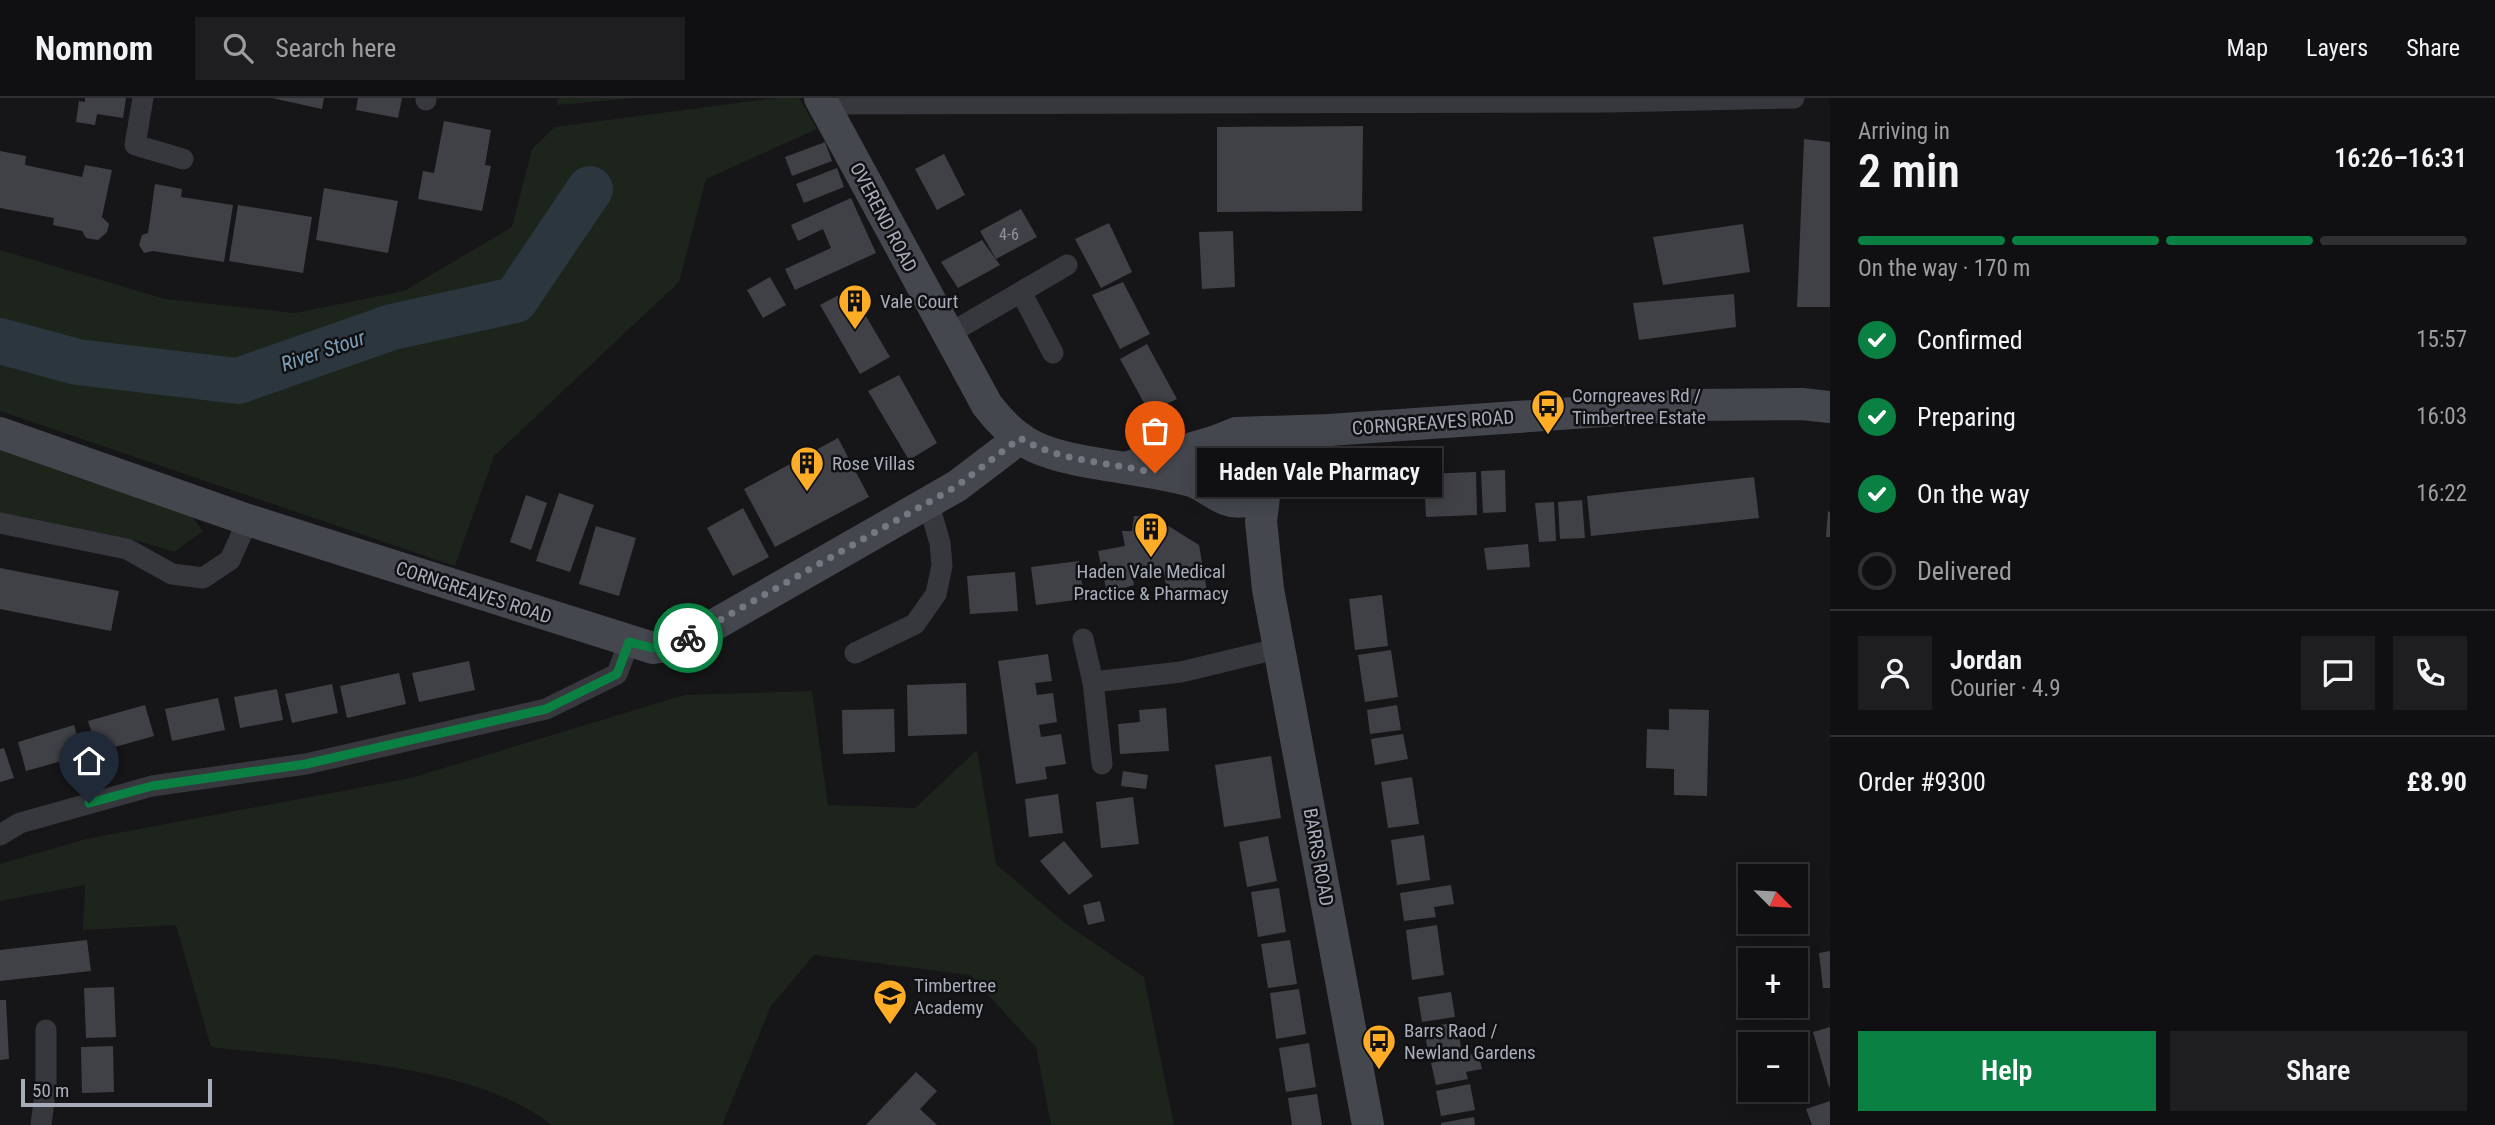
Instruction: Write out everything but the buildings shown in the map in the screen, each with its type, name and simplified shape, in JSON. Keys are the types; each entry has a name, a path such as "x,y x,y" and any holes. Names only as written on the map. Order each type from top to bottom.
{"street":[{"path":"143,98 135,145 184,159"},
{"path":"821,101 1610,102 1794,98"},
{"name":"OVEREND ROAD","path":"821,101 987,405 999,421 1020,438"},
{"path":"947,335 1023,294 1067,265"},
{"path":"1023,294 1053,353"},
{"name":"CORNGREAVES ROAD","path":"1130,467 1216,441 1225,435 1690,405 1802,404 1830,407"},
{"name":"CORNGREAVES ROAD","path":"0,433 248,520 653,648 674,645 700,633 957,486 1020,438 1035,447 1064,456 1195,482 1217,495 1245,501 1268,484 1285,459 1329,430"},
{"path":"1247,434 1256,438 1270,455 1268,484"},
{"path":"1216,441 1208,449 1203,470 1217,495"},
{"name":"BARRS ROAD","path":"1268,484 1261,521 1268,589 1368,1125"},
{"name":"BARRS ROAD","path":"1217,495 1242,527 1268,589"},
{"path":"856,653 915,624 936,594 942,566 940,543 928,502"},
{"path":"0,523 127,550 172,574 203,578 230,560 248,520"},
{"path":"1083,639 1093,682 1102,764"},
{"path":"0,835 20,823 152,786 306,764 546,709 617,674 629,642"},
{"path":"1093,682 1181,672 1280,648"},
{"path":"41,1125 46,1086 46,1030"}],"shaded area":[{"path":"558,98 635,98 557,105"},
{"path":"775,98 799,98 817,129 706,179 679,282 494,456 455,566 0,411 0,250 165,299 295,313 404,291 512,227 532,149 555,127"},
{"path":"0,448 189,513 203,531 174,552 135,540 0,513"},
{"path":"812,691 828,805 915,808 977,750 996,864 1066,924 1144,977 1174,1125 1051,1125 1036,1047 970,975 814,955 771,1006 722,1125 552,1125 518,1104 435,1075 342,1060 211,1047 176,925 83,930 85,885 0,901 0,864 86,839 411,778 684,695"}],"waterway":[{"name":"River Stour","path":"0,341 77,362 238,381 392,327 515,300 590,189"}],"way so far":[{"path":"688,638 957,486 1020,438 1035,447 1064,456 1155,473"}],"place":[{"name":"Vale Court","path":"855,331"},
{"name":"Corngreaves Rd / Timbertree Estate","path":"1548,436"},
{"name":"Haden Vale Pharmacy","path":"1155,473"},
{"name":"Rose Villas","path":"807,493"},
{"name":"Haden Vale Medical Practice & Pharmacy","path":"1151,559"},
{"name":"Timbertree Academy","path":"890,1026"},
{"name":"Barrs Raod / Newland Gardens","path":"1379,1071"}],"route":[{"path":"89,803 152,786 306,764 546,709 617,674 629,642 653,648 674,645 688,638"}]}
